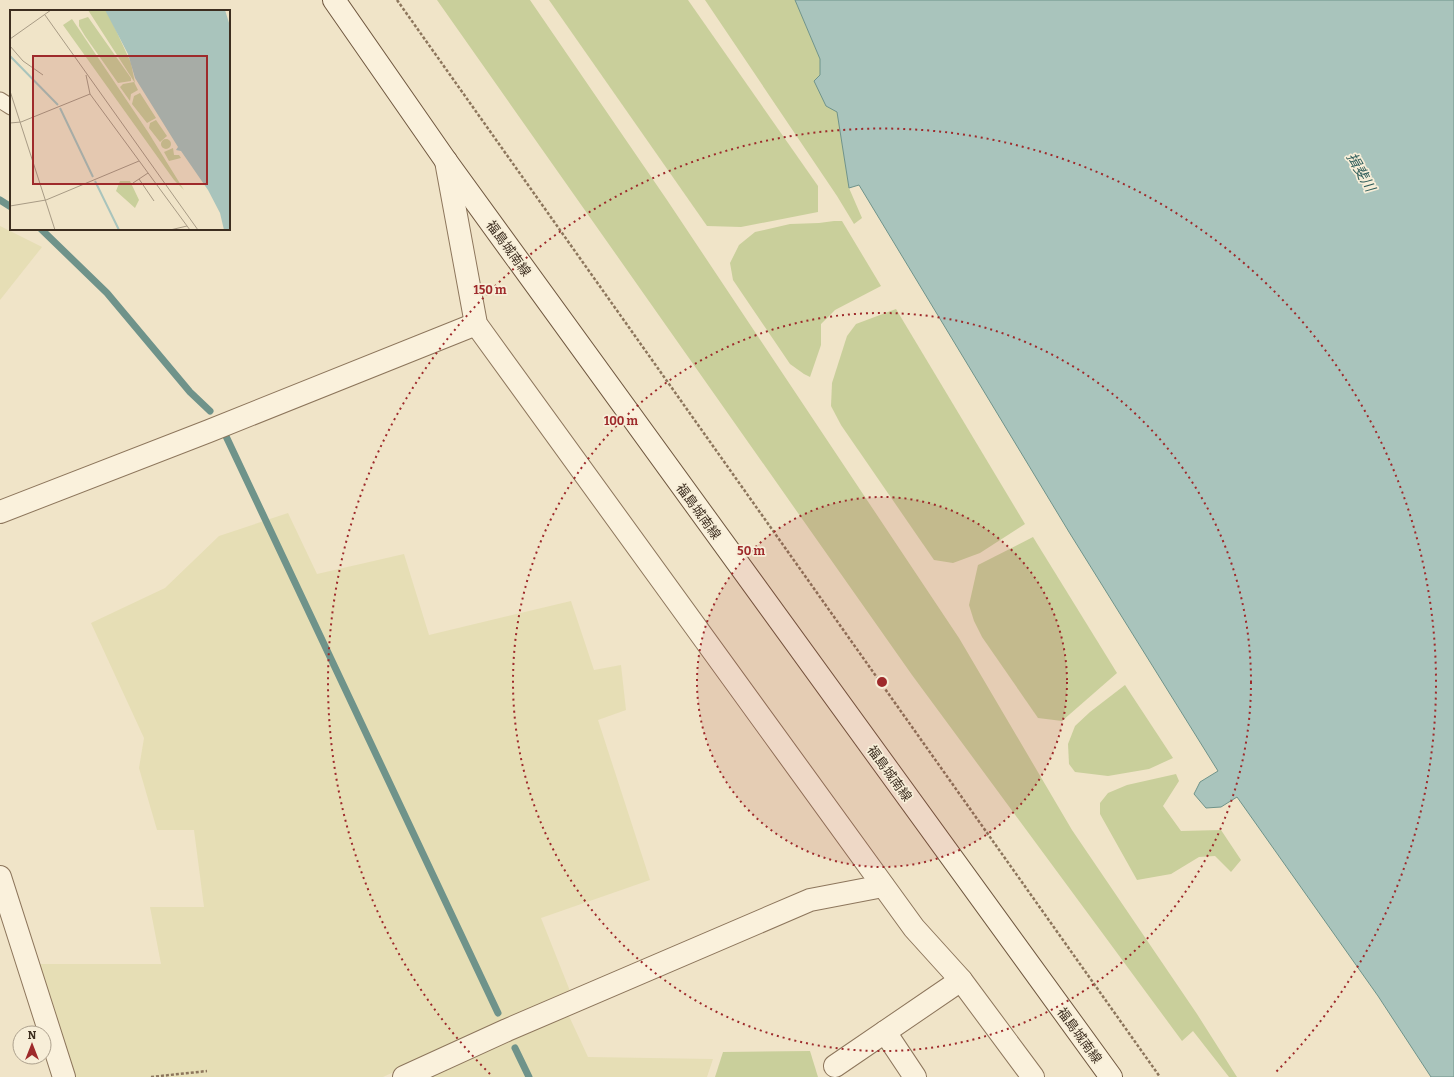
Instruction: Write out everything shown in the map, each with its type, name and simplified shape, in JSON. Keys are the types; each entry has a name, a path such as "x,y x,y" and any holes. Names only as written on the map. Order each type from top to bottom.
{"street":[{"name":"福島城南線","path":"334,0 446,161 1111,1077"},
{"path":"446,161 476,324 914,928 961,980 1033,1077"},
{"path":"0,512 209,431 476,324"},
{"path":"0,877 64,1077"},
{"path":"404,1077 508,1030 810,900 883,886"},
{"path":"834,1066 961,980"},
{"path":"885,1032 915,1077"}],"lane":[{"path":"0,100 10,106"}],"path":[{"path":"397,0 1160,1077"},
{"path":"151,1077 207,1071"}],"shaded area":[{"path":"0,226 42,247 0,300"},
{"path":"288,513 317,574 404,554 429,635 571,601 594,670 621,665 626,710 598,720 650,880 541,918 570,991 383,1077 71,1077 34,964 161,964 150,907 204,907 194,830 157,830 139,768 144,738 91,623 165,588 219,536"},
{"path":"568,1014 588,1057 713,1059 707,1077 429,1077"}],"green space":[{"path":"437,0 530,0 667,200 959,638 1072,830 1197,1014 1237,1077 1229,1077 1193,1031 1182,1041 912,675"},
{"path":"549,0 688,0 818,186 818,212 741,227 707,226"},
{"path":"705,0 795,0 820,59 820,75 826,106 837,111 849,188 862,218 854,224 837,196"},
{"path":"842,221 881,286 835,310 821,324 821,345 810,377 790,364 733,280 730,263 739,245 755,232 790,224"},
{"path":"896,309 1025,524 980,553 953,563 934,560 841,425 831,406 832,383 847,336 856,324"},
{"path":"1033,537 1117,673 1062,721 1038,718 982,637 974,621 969,605 978,565"},
{"path":"1125,685 1173,758 1149,769 1108,776 1075,772 1069,764 1068,744 1075,726 1090,712"},
{"path":"1176,774 1179,781 1163,806 1181,831 1221,830 1241,860 1231,872 1215,856 1199,857 1171,874 1137,880 1100,814 1100,803 1108,793 1127,785"},
{"path":"810,1051 818,1077 715,1077 723,1052"}],"water":[{"name":"揖斐川","path":"795,0 1454,0 1454,1077 1431,1077 1378,996 1237,797 1221,807 1206,808 1194,794 1200,782 1218,771 1069,532 859,185 849,188 837,112 826,106 814,81 820,75 820,59"}],"waterway":[{"path":"0,200 10,206"},
{"path":"42,230 107,293 190,392 210,411"},
{"path":"224,432 498,1013"},
{"path":"515,1048 529,1077"}]}
